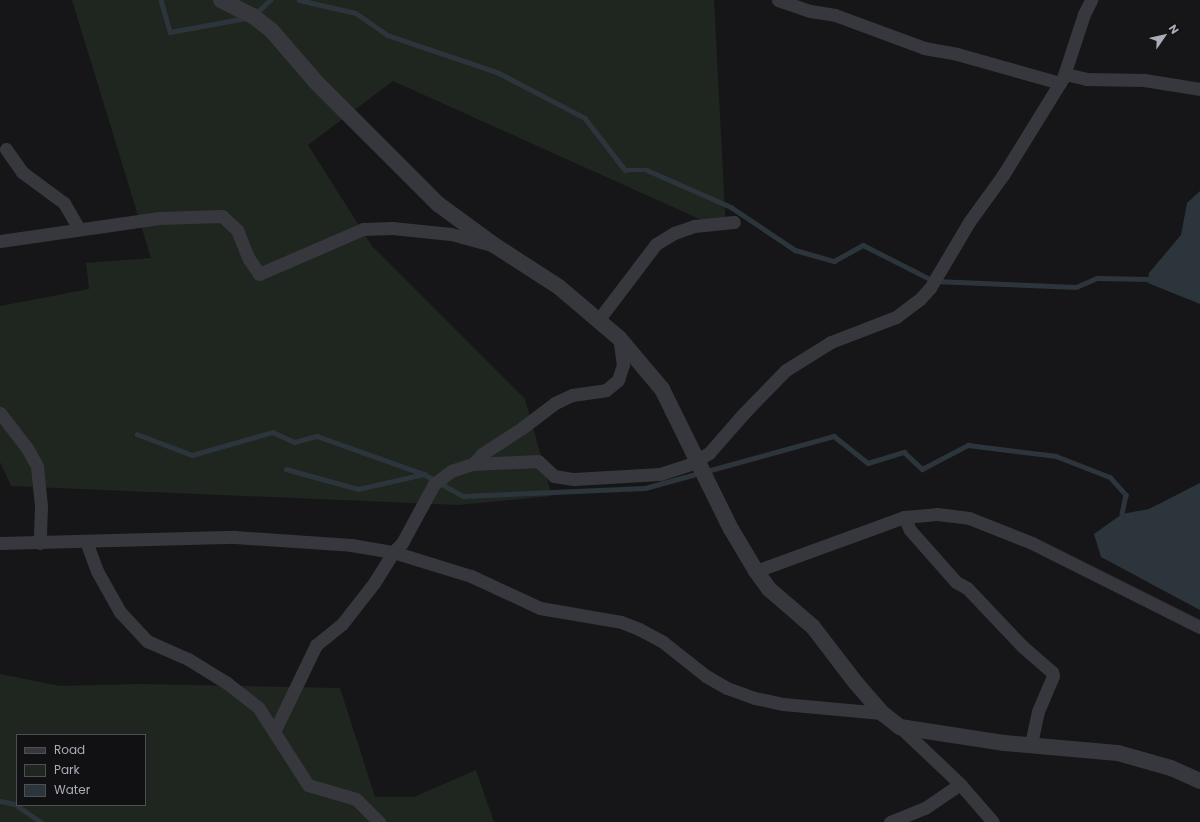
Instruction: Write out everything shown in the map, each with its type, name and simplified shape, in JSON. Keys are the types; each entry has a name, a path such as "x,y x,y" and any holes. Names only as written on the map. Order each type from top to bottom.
{"street":[{"path":"221,0 253,16 272,32 316,82 438,204 494,245 559,287 599,319 619,338 662,389 731,529 756,572 769,589 813,627 837,660 882,713 900,727 960,784 993,822"},
{"path":"778,0 810,11 835,15 924,48 1062,78 1144,80 1200,89"},
{"path":"274,732 316,645 342,624 374,583 392,552 413,526 434,484 451,471 473,464 538,461 554,476 574,479 660,474 698,461 709,453 744,413 786,370 831,342 896,317 920,299 930,288 969,222 1003,175 1062,78 1084,14 1091,0"},
{"path":"6,149 22,172 64,203 79,229"},
{"path":"0,241 159,218 222,216 237,230 249,259 260,274 363,229 392,228 451,234 494,245"},
{"path":"599,319 656,244 674,232 694,226 734,222"},
{"path":"473,464 482,454 522,428 555,403 572,394 606,390 618,380 622,365 619,338"},
{"path":"0,414 27,448 37,466 41,506 40,543"},
{"path":"756,572 904,517 937,514 969,518 1032,543 1200,627"},
{"path":"904,517 910,530 956,582 967,588 1022,646 1052,672 1053,676 1038,711 1031,745"},
{"path":"0,544 235,537 351,545 392,552 471,576 540,608 621,622 639,629 663,642 706,676 727,688 755,698 783,704 882,713"},
{"path":"86,541 97,571 120,612 147,642 188,659 227,683 258,708 308,785 356,799 379,822"},
{"path":"900,727 1005,743 1118,753 1171,768 1200,781"},
{"path":"890,822 925,808 960,784"}],"green space":[{"path":"72,0 714,0 726,231 393,81 308,145 372,246 525,399 552,496 458,505 11,486 0,462 0,306 89,289 86,263 151,258"},
{"path":"0,674 60,686 137,684 340,688 375,797 414,797 476,770 494,822 0,822"}],"water":[{"path":"1200,191 1200,304 1148,283 1149,273 1181,235 1187,203"},
{"path":"1200,483 1200,610 1101,557 1094,534 1122,514 1149,509"}],"waterway":[{"path":"161,0 170,32 246,18"},
{"path":"254,15 270,0"},
{"path":"299,0 356,13 387,35 499,73 585,118 625,170 647,170 731,207 795,250 834,261 863,245 934,281 1076,287 1097,278 1149,279"},
{"path":"137,434 192,455 273,432 294,442 317,436 424,474 463,496 645,488 834,436 868,463 904,452 922,469 968,445 1056,456 1110,477 1126,495 1122,514"},
{"path":"286,469 358,489 424,474"},
{"path":"0,801 16,805"},
{"path":"18,806 41,822"}]}
